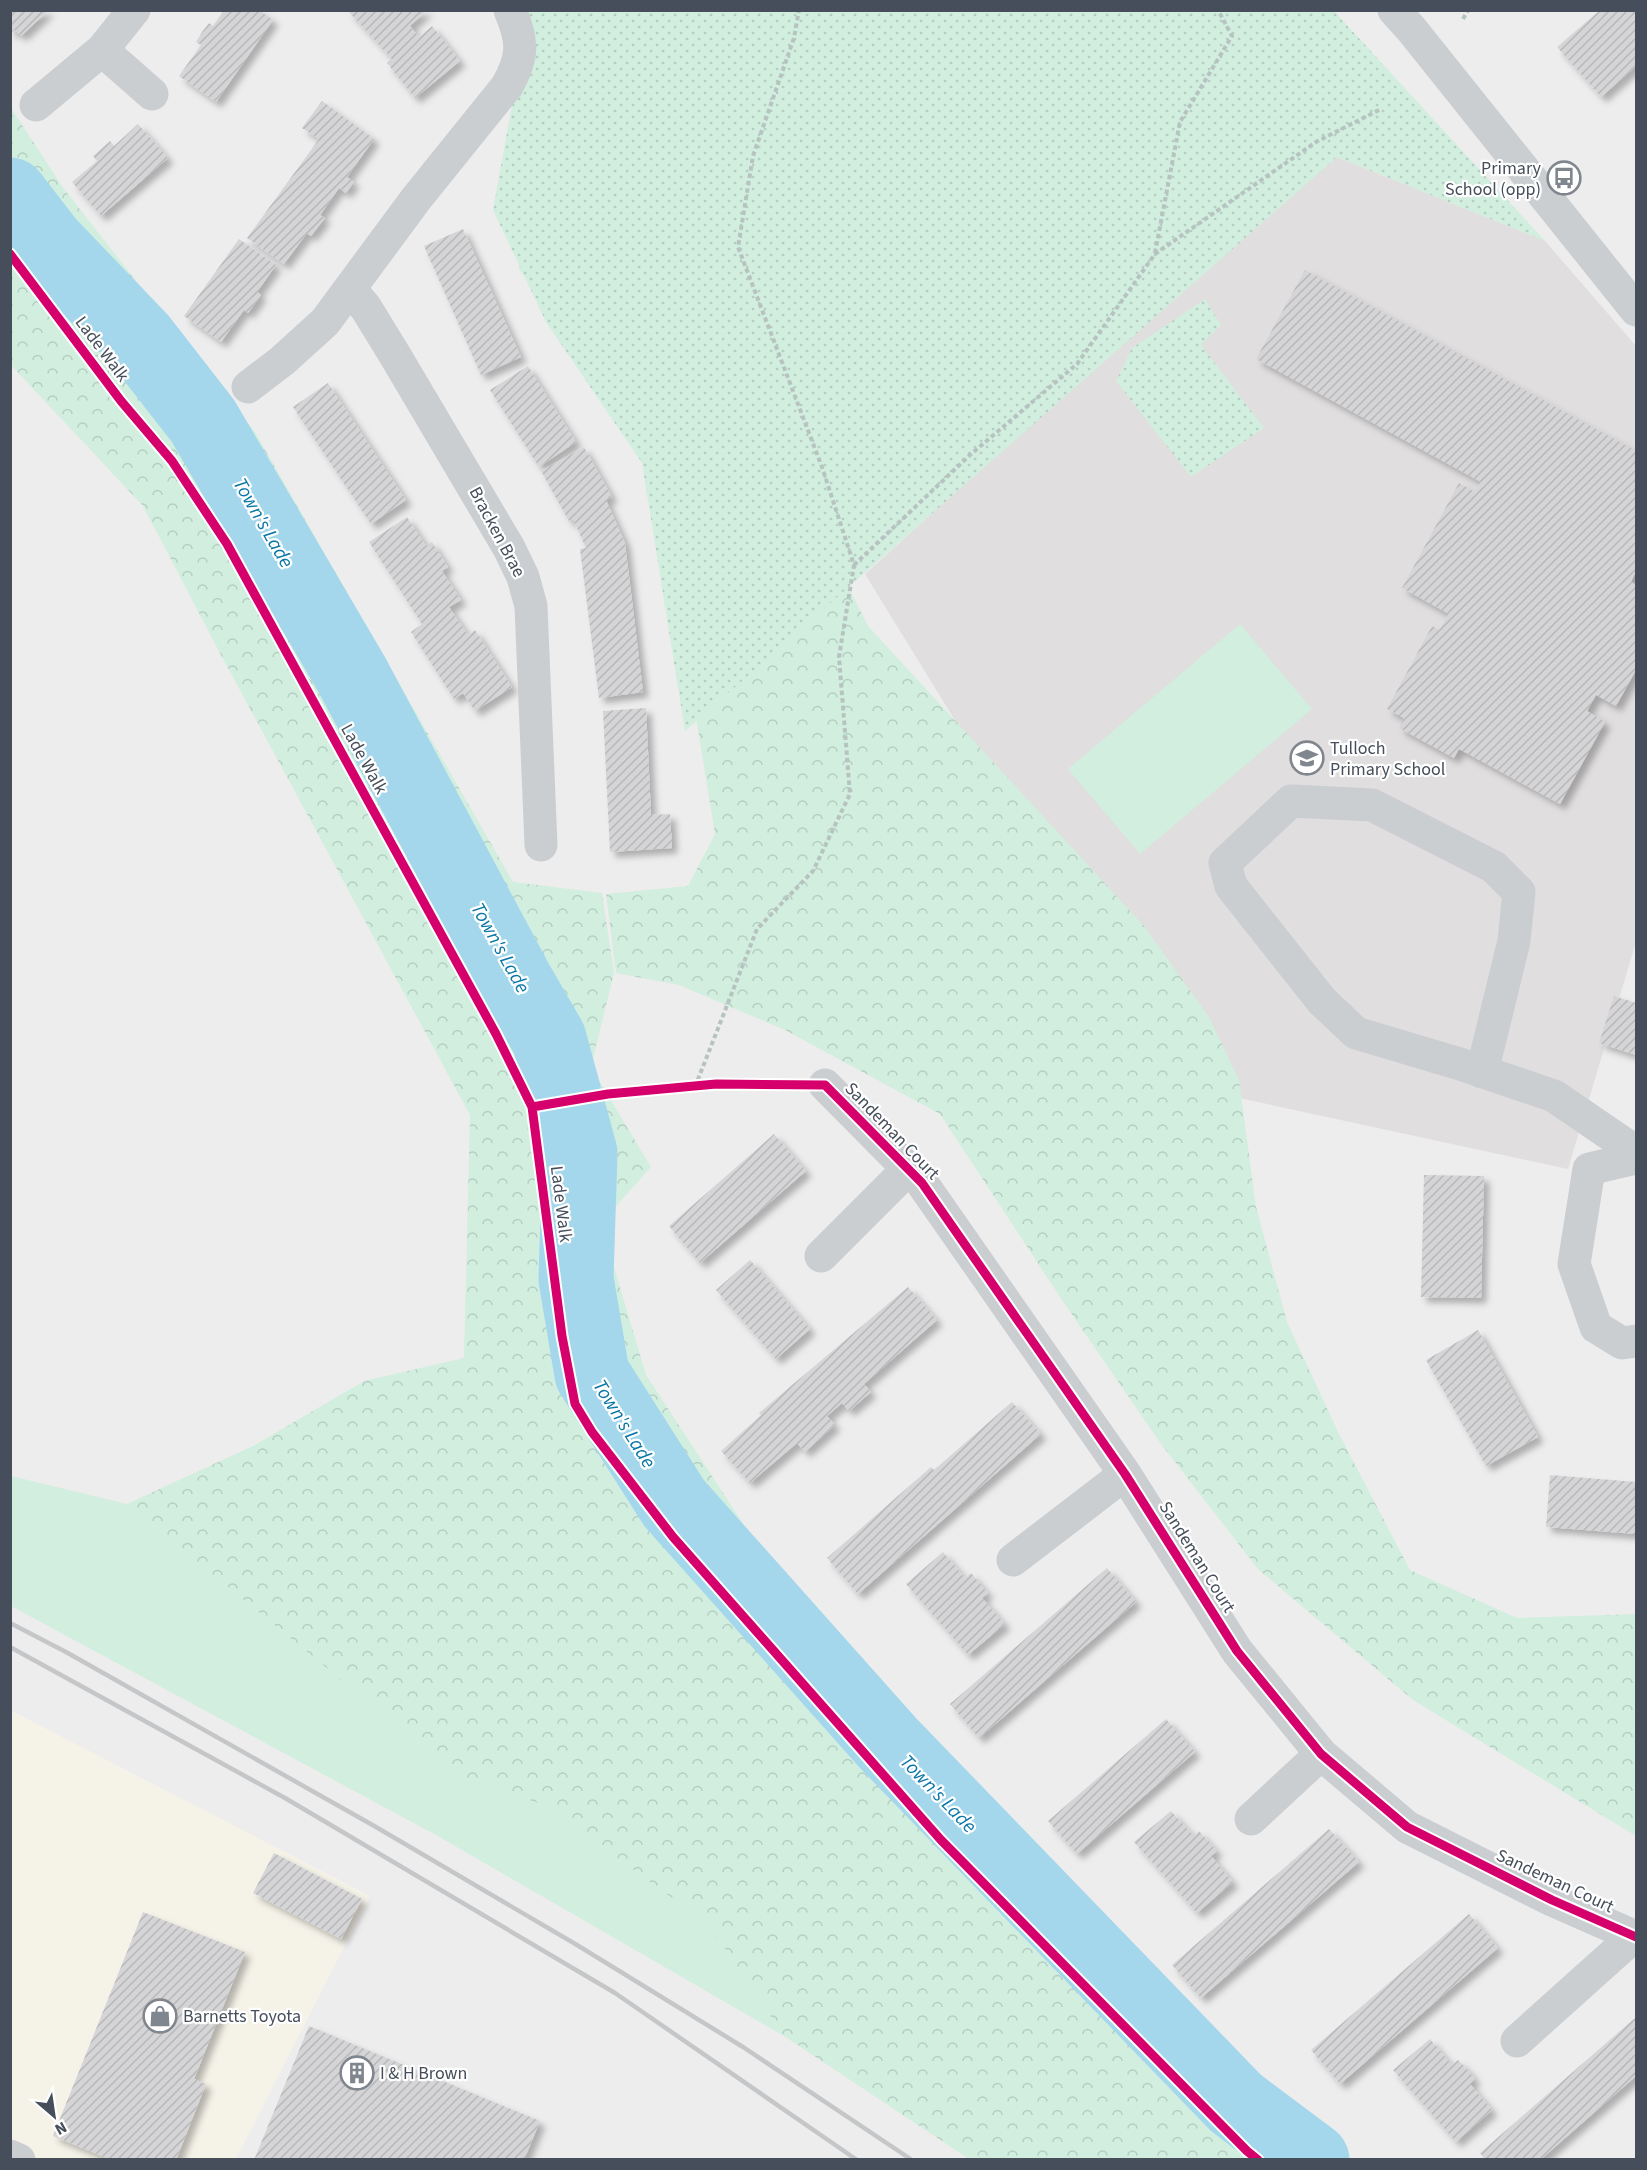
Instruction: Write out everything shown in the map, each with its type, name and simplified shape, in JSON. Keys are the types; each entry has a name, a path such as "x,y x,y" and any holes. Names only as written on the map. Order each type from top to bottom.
{"street":[{"path":"36,105 102,50 134,10"},
{"path":"248,387 282,361 325,322 416,199 510,81 518,62 520,36 510,10"},
{"path":"1394,10 1636,310"},
{"path":"102,50 152,94"},
{"name":"Bracken Brae","path":"350,289 366,308 396,357 509,548 523,577 531,606 541,845"},
{"path":"1482,1072 1514,941 1519,892 1494,867 1372,805 1291,801 1225,863 1231,885 1322,1001 1356,1033 1554,1096 1636,1152"},
{"name":"Sandeman Court","path":"825,1085 922,1183 1125,1474 1237,1651 1321,1754 1407,1827 1552,1900 1635,1936 1517,2041"},
{"path":"1636,1158 1589,1169 1574,1264 1596,1327 1622,1343 1636,1341"},
{"name":"Sandeman Court","path":"821,1256 908,1169"},
{"path":"1013,1560 1125,1474"},
{"path":"1251,1819 1321,1754"},
{"path":"10,2156 19,2160"}],"path":[{"path":"705,1086 690,1087 757,929 813,871 850,794 839,657 854,566 822,466 738,247 753,156 794,38 799,10"},
{"path":"1155,254 1180,123 1232,36 1218,10"},
{"path":"1463,19 1468,10"},
{"path":"854,566 970,455 1077,364 1155,254 1316,142 1381,109"}],"shaded area":[{"name":"Tulloch Primary School","path":"1337,157 1545,241 1636,346 1636,942 1568,1169 1179,1085 865,574 1139,327"},
{"path":"10,1710 370,1896 236,2159 11,2159"}],"green space":[{"path":"1333,10 1545,241 1337,157 685,731 642,463 546,322 493,210 526,27 521,11"},
{"path":"11,108 64,189 255,432 513,882 602,893 614,973 591,1067 651,1167 601,1223 646,1375 836,1666 1334,2159 969,2159 784,2036 708,1924 544,1805 457,1775 127,1504 253,1446 364,1381 464,1358 470,1115 222,657 143,506 11,365"},
{"path":"524,125 816,523 868,626 1144,926 1209,1017 1239,1080 1256,1207 1287,1322 1339,1434 1410,1570 1517,1618 1636,1614 1636,1836 1413,1700 1258,1569 1161,1444 1062,1300 940,1114 785,1030 679,985 616,973 606,894 688,886 715,834 674,583 634,431 519,269"},
{"path":"1205,299 1221,325 1201,345 1264,428 1191,477 1116,381 1132,348"},
{"path":"1240,624 1312,709 1140,854 1068,769"},
{"path":"11,1476 127,1504 457,1775 544,1805 708,1924 784,2036 436,1835 11,1606"}],"building":[{"path":"10,10 49,10 21,36 15,30 10,34"},
{"path":"224,10 259,10 273,20 216,102 179,76 201,45 196,42 202,32 209,23 213,26"},
{"path":"347,10 427,10 410,26 419,37 432,26 460,61 415,98 387,63 392,59"},
{"path":"1600,10 1636,10 1636,66 1601,97 1557,47"},
{"path":"322,101 374,139 347,177 354,182 346,193 339,188 320,215 325,218 311,236 307,233 284,264 247,238 319,139 302,128"},
{"path":"138,124 168,158 101,216 72,182 97,161 93,156 110,141 114,146"},
{"path":"463,229 521,357 481,375 424,246"},
{"path":"239,239 276,265 257,292 261,295 248,313 244,310 221,342 184,316"},
{"path":"1305,270 1636,451 1636,571 1631,582 1636,585 1636,670 1616,706 1596,695 1587,711 1605,722 1560,804 1459,749 1454,758 1399,728 1404,718 1387,709 1432,626 1439,630 1449,614 1402,588 1459,483 1475,492 1481,482 1256,359"},
{"path":"528,366 576,442 539,467 490,390"},
{"path":"328,383 406,500 371,524 293,407"},
{"path":"584,447 612,497 606,500 625,543 643,692 599,698 580,549 586,548 573,519 569,521 541,471"},
{"path":"407,517 426,546 432,542 448,567 442,571 461,600 449,607 468,635 475,630 512,687 475,711 463,693 454,699 411,632 422,624 369,542"},
{"path":"646,708 651,815 670,814 672,848 610,852 603,711"},
{"path":"1614,996 1636,1003 1636,1055 1599,1043"},
{"path":"774,1134 806,1171 700,1263 669,1226"},
{"path":"1424,1175 1484,1176 1481,1298 1421,1297"},
{"path":"750,1260 810,1329 776,1359 716,1290"},
{"path":"908,1287 937,1320 864,1384 871,1392 849,1411 842,1403 827,1416 835,1425 805,1452 797,1443 750,1483 721,1451 761,1415 759,1413"},
{"path":"1478,1330 1538,1437 1486,1466 1426,1360"},
{"path":"1012,1402 1041,1434 858,1594 827,1558 931,1467 934,1470"},
{"path":"1550,1475 1636,1482 1636,1534 1546,1527"},
{"path":"943,1552 965,1578 971,1573 988,1593 982,1598 1005,1624 968,1655 906,1584"},
{"path":"1107,1568 1136,1602 979,1738 950,1704"},
{"path":"1166,1719 1195,1752 1077,1854 1048,1821"},
{"path":"1171,1811 1194,1836 1199,1831 1217,1851 1211,1856 1233,1882 1197,1913 1134,1842"},
{"path":"1329,1829 1359,1862 1201,1998 1172,1965"},
{"path":"274,1853 362,1899 341,1939 253,1893"},
{"name":"Barnetts Toyota","path":"143,1912 245,1952 194,2079 206,2084 176,2160 112,2160 53,2136"},
{"path":"1469,1914 1498,1948 1340,2084 1311,2050"},
{"path":"1636,2017 1636,2076 1540,2160 1486,2160 1480,2153"},
{"name":"I & H Brown","path":"309,2026 540,2121 524,2160 254,2160"},
{"path":"1430,2039 1452,2065 1458,2060 1467,2069 1475,2079 1470,2084 1492,2110 1456,2142 1393,2070"}],"waterway":[{"name":"Town's Lade","path":"10,195 47,243 140,340 203,421 352,675 516,982 549,1039 580,1153 576,1279 592,1374 674,1503 888,1743 1236,2103 1312,2160"}],"railway":[{"path":"10,1623 66,1652 376,1827 577,1945 743,2047 912,2160"},
{"path":"10,1647 285,1798 615,1993 857,2160"}],"cycle path":[{"name":"Lade Walk","path":"10,254 121,401 172,461 227,544 496,1034 532,1107 562,1336 575,1404 592,1432 673,1537 941,1840 1258,2160"},
{"path":"532,1107 608,1094 716,1084 825,1085 922,1183 1125,1474 1237,1651 1321,1754 1407,1827 1552,1900 1636,1937"}],"place":[{"name":"Primary School (opp)","path":"1564,178"},
{"name":"Tulloch Primary School","path":"1307,758"},
{"name":"Barnetts Toyota","path":"160,2016"},
{"name":"I & H Brown","path":"357,2073"}]}
